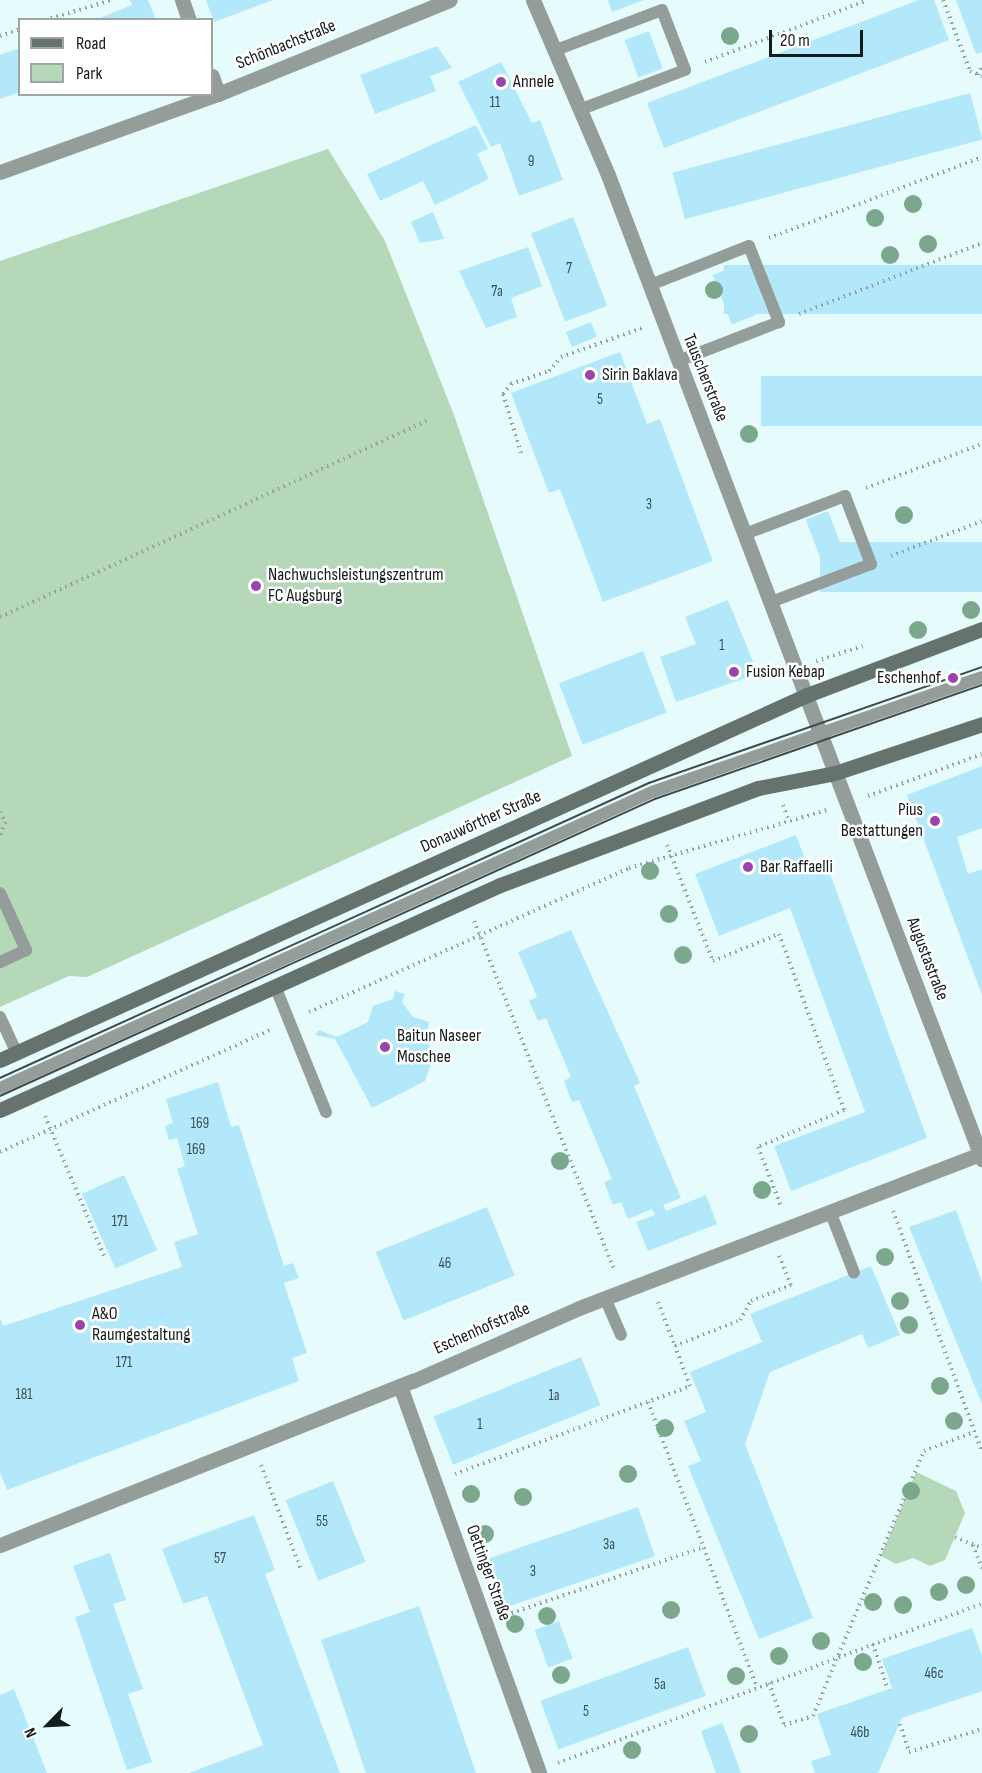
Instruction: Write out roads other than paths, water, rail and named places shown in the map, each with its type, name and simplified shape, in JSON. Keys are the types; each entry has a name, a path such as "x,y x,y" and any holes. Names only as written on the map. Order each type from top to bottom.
{"main road":[{"name":"Donauwörther Straße","path":"0,1060 807,695 982,629"},
{"path":"0,1110 466,899 659,823 758,788 835,773 982,724"}],"street":[{"path":"182,0 188,18"},
{"name":"Schönbachstraße","path":"213,96 450,0"},
{"name":"Tauscherstraße","path":"533,0 581,110 650,285 661,321 797,668 835,773"},
{"path":"213,79 218,94"},
{"name":"Schönbachstraße","path":"0,172 212,96"},
{"name":"Augustastraße","path":"835,773 981,1155"},
{"name":"Eschenhofstraße","path":"0,1545 400,1386 622,1291 885,1189 981,1155"},
{"name":"Oettinger Straße","path":"400,1386 539,1772"}],"lane":[{"path":"556,50 662,10 685,70 581,110"},
{"path":"650,285 749,246 779,322 678,361"},
{"path":"745,534 845,496 871,564 771,602"},
{"path":"0,1088 652,792 982,677"},
{"path":"0,893 26,950 0,962"},
{"path":"275,986 326,1112"},
{"path":"0,1017 16,1052"},
{"path":"830,1210 854,1273"},
{"path":"605,1298 621,1335"}],"tram line":[{"path":"0,1078 649,783 982,667"},
{"path":"0,1096 655,799 982,685"}],"place":[{"name":"Annele","path":"501,82"},
{"name":"Sirin Baklava","path":"590,375"},
{"name":"Nachwuchsleistungszentrum FC Augsburg","path":"256,586"},
{"name":"Fusion Kebap","path":"734,672"},
{"name":"Eschenhof","path":"953,678"},
{"name":"Pius Bestattungen","path":"935,821"},
{"name":"Bar Raffaelli","path":"748,867"},
{"name":"Baitun Naseer Moschee","path":"385,1047"},
{"name":"A&O Raumgestaltung","path":"80,1325"}]}
